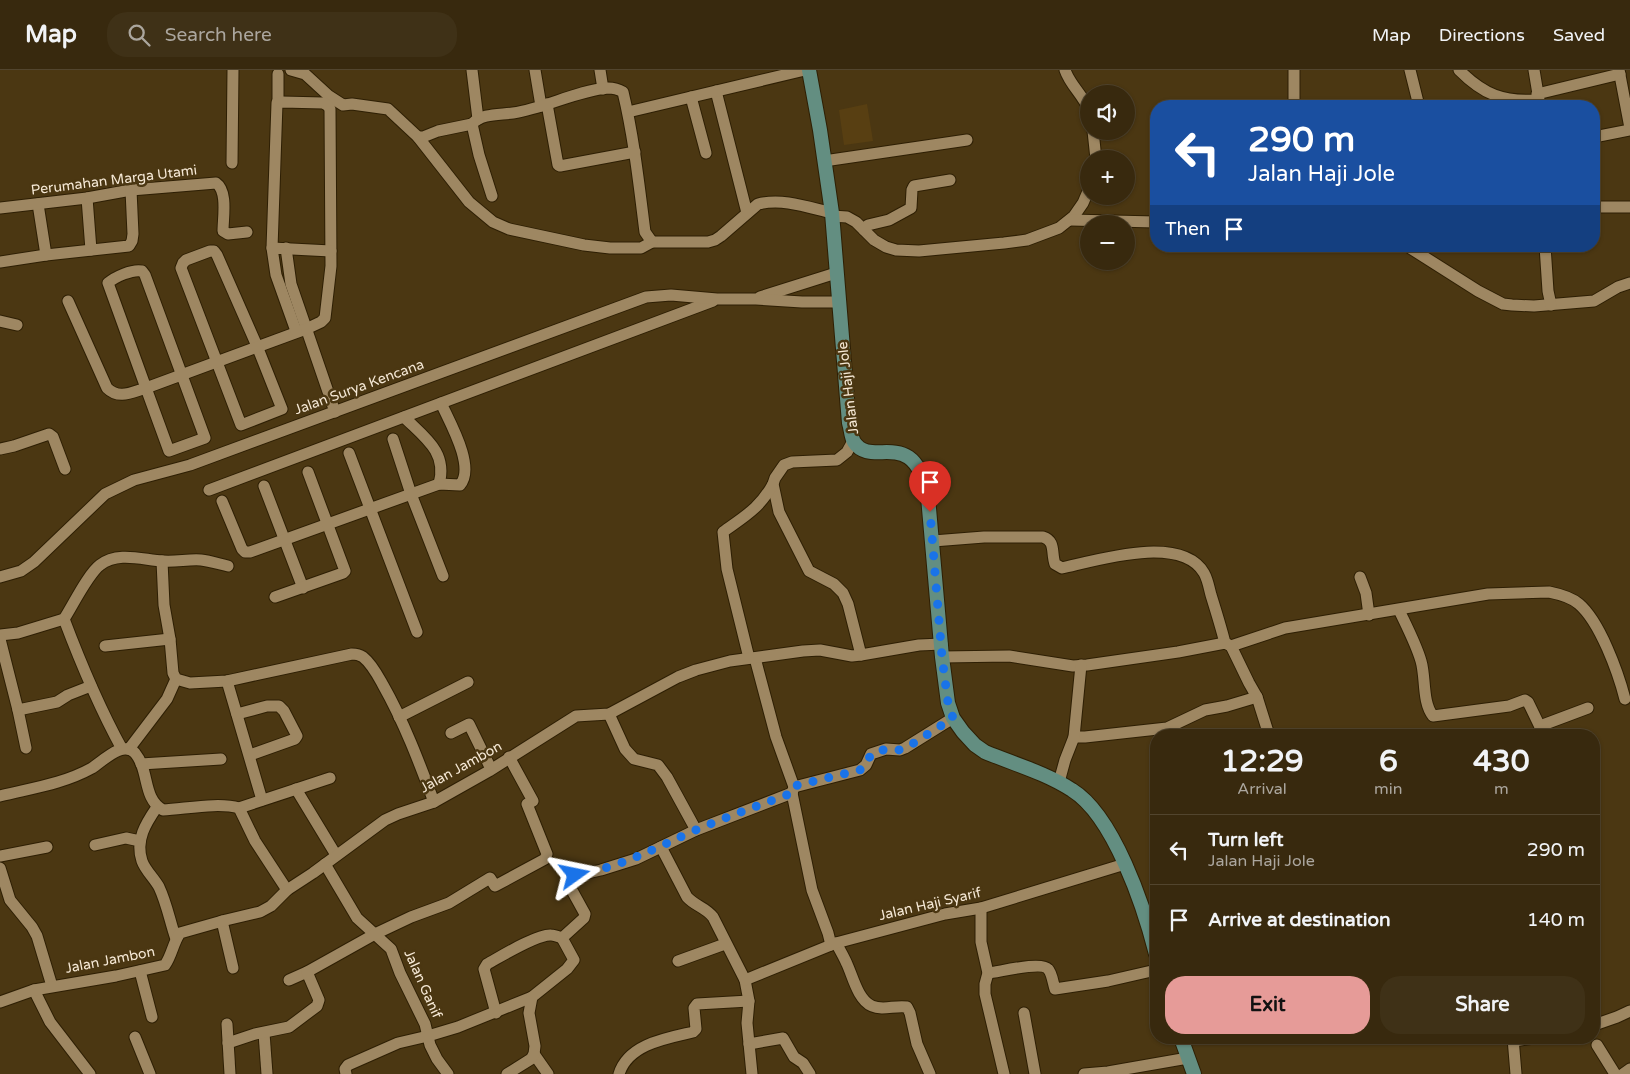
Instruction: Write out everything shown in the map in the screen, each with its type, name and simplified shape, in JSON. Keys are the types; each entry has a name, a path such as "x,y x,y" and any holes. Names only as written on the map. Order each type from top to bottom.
{"main road":[{"name":"Jalan Haji Jole","path":"809,70 832,214 849,423 853,441 863,450 901,453 908,456 917,464 926,485 948,703 953,718 969,740 985,752 1059,782 1085,799 1112,838 1145,915 1150,932"},
{"path":"1183,1044 1194,1074"}],"street":[{"path":"232,163 233,70"},
{"path":"291,70 305,74 329,96 343,105 352,104 388,109 418,137 469,202 493,222 508,229 584,245 610,248 641,248 652,242 714,240 758,204 790,202 847,217 856,222 874,240 886,247 896,250 919,251 1027,240 1059,228 1074,216 1082,205"},
{"path":"472,70 479,155 492,196"},
{"path":"535,70 558,165 635,152"},
{"path":"600,70 603,89"},
{"path":"628,112 805,70"},
{"path":"1065,70 1074,88 1080,93"},
{"path":"1294,70 1294,100"},
{"path":"1410,70 1418,100"},
{"path":"1459,70 1493,100"},
{"path":"1534,70 1539,100"},
{"path":"1509,100 1539,100 1619,72 1630,129 1600,136"},
{"path":"278,74 272,248 276,275 335,412"},
{"path":"418,137 576,95 603,89 618,89 623,92 628,112 645,232 652,242"},
{"path":"716,91 746,213"},
{"path":"692,97 706,154"},
{"path":"68,301 107,388 113,394 121,395 182,376 321,322 325,318 331,266 330,109 323,103 278,103"},
{"path":"824,161 967,140"},
{"path":"864,230 868,226 889,220 911,208 914,186 950,180"},
{"name":"Perumahan Marga Utami","path":"0,208 87,198 131,190 216,183 220,186 223,194 223,231 228,234 247,232"},
{"path":"0,262 129,246 132,241 131,190"},
{"path":"87,198 91,250"},
{"path":"38,204 46,255"},
{"path":"1600,206 1630,206"},
{"path":"1070,220 1150,222"},
{"path":"272,248 331,251"},
{"path":"286,248 291,284 301,330"},
{"path":"210,251 214,252 257,346 282,409 241,425 181,268 183,262 210,251"},
{"path":"1417,252 1503,304 1522,306 1551,305 1594,300 1618,287 1630,283"},
{"path":"1545,252 1548,291 1551,305"},
{"path":"137,270 142,271 145,275 205,438 169,451 146,388 108,283 137,270"},
{"name":"Jalan Surya Kencana","path":"756,299 836,273"},
{"name":"Jalan Surya Kencana","path":"0,577 20,571 34,562 99,499 124,484 190,465 646,297 671,294 717,299 838,302"},
{"path":"209,490 717,299"},
{"path":"0,321 17,325"},
{"path":"222,500 242,549 245,552 250,552 439,484 460,485 462,484 464,458 462,449 441,403"},
{"path":"404,417 434,447 441,458 442,475 439,484"},
{"path":"0,449 49,434 53,437 65,469"},
{"path":"394,440 411,494 443,576"},
{"path":"853,441 847,452 837,460 792,462 784,465 775,478 774,484 779,512 809,571 834,584 843,593 848,604 861,655"},
{"path":"349,453 417,632"},
{"path":"275,597 343,574 345,571 308,472"},
{"path":"774,484 764,500 724,532 728,569 752,658 793,790 812,890 833,944 846,961 861,997 873,1007 907,1007 917,1044 930,1074"},
{"path":"264,486 303,588"},
{"path":"933,541 984,537 1043,537 1049,539 1052,543 1055,564 1062,568 1132,554 1173,553 1193,561 1206,576 1228,645 1257,697 1267,729"},
{"path":"26,748 0,637 64,619 99,565 116,558 138,557 162,561 201,560 228,566"},
{"path":"162,561 164,605 173,673 176,679 190,683 227,681 352,654 359,655 373,669 399,717 434,802"},
{"path":"1360,577 1366,593 1369,615"},
{"name":"Jalan Jambon","path":"0,1002 34,990 165,965 170,959 180,933 260,912 271,906 287,890 385,820 434,802 491,770 576,716 609,714 678,677 696,670 752,658 820,650 852,656 918,645 942,650 1009,656 1073,666 1228,645 1284,628 1488,594 1549,592 1564,596 1578,603 1592,621 1612,660 1625,699"},
{"path":"1399,610 1422,663 1426,693 1430,712 1433,716 1509,706 1525,700 1528,702 1542,729"},
{"path":"64,619 91,686 126,749 134,753 141,764 149,796 163,810 207,806 233,806 239,808 330,778"},
{"path":"105,646 170,639"},
{"path":"1059,782 1074,737 1081,665"},
{"path":"0,796 62,782 126,749 167,699 176,679"},
{"path":"227,681 262,800"},
{"path":"399,717 468,682"},
{"path":"18,710 57,702 68,695 91,686"},
{"path":"1159,729 1167,728 1205,710 1257,697"},
{"path":"237,714 266,706 279,706 284,711 297,736 295,739 250,755"},
{"path":"1544,729 1588,708"},
{"path":"609,714 624,749 634,758 658,765 667,777 696,830"},
{"path":"562,938 584,918 585,914 569,885 570,877 617,865 793,790 860,770 866,765 871,754 886,749 900,750 906,748 953,718"},
{"path":"451,733 469,724 491,770"},
{"path":"1074,737 1085,738 1150,730"},
{"path":"289,980 375,934 411,917 450,903 490,878 495,886 545,859 547,854 527,804 533,801 510,758"},
{"path":"141,764 221,759"},
{"path":"296,789 336,855"},
{"path":"157,806 145,824 140,841 142,861 162,895 176,940"},
{"path":"239,808 255,841 287,890"},
{"path":"95,845 126,838 140,841"},
{"path":"0,856 47,847"},
{"path":"661,847 687,897 691,902 707,910 713,918 745,980 749,1001 747,1023 752,1074"},
{"name":"Jalan Ganif","path":"325,864 357,918 391,950 425,1024 430,1045 448,1074"},
{"name":"Jalan Haji Syarif","path":"745,980 833,944 945,914 981,908 1124,864"},
{"path":"0,868 10,900 37,936 52,986"},
{"path":"981,908 981,942 988,973 985,994 1004,1074"},
{"path":"222,921 233,968"},
{"path":"346,1074 348,1065 364,1057 398,1043 428,1036 496,1012 532,997 572,964 573,956 562,938 552,934 547,935 531,941 487,964 484,969 496,1012"},
{"path":"678,961 725,944"},
{"path":"988,973 1020,968 1045,967 1050,970 1055,989 1108,981 1150,971"},
{"path":"140,970 152,1017"},
{"path":"228,1043 289,1027 318,1004 319,1000 307,972"},
{"path":"34,990 50,1022 90,1074"},
{"path":"507,1074 531,1059 534,1054 535,1046 529,1013 532,997"},
{"path":"619,1074 626,1060 635,1052 658,1040 693,1032 696,1029 694,1008 697,1004 749,1001"},
{"path":"1600,1023 1617,1018 1630,1011"},
{"path":"1024,1013 1034,1074"},
{"path":"227,1024 230,1074"},
{"path":"264,1033 267,1074"},
{"path":"135,1037 150,1074"},
{"path":"749,1044 783,1038 794,1057 802,1062 810,1074"},
{"path":"1513,1044 1516,1074"},
{"path":"1597,1045 1615,1074"},
{"path":"534,1054 548,1074"},
{"path":"1084,1074 1108,1072 1188,1058"},
{"path":"1623,1074 1630,1069"}],"shaded area":[{"path":"867,104 873,141 844,145 839,110"}],"route":[{"path":"575,875 601,870 636,858 696,830 792,793 794,786 860,770 866,765 867,759 871,754 886,749 900,750 906,748 953,718 948,703 942,657 930,512"}]}
